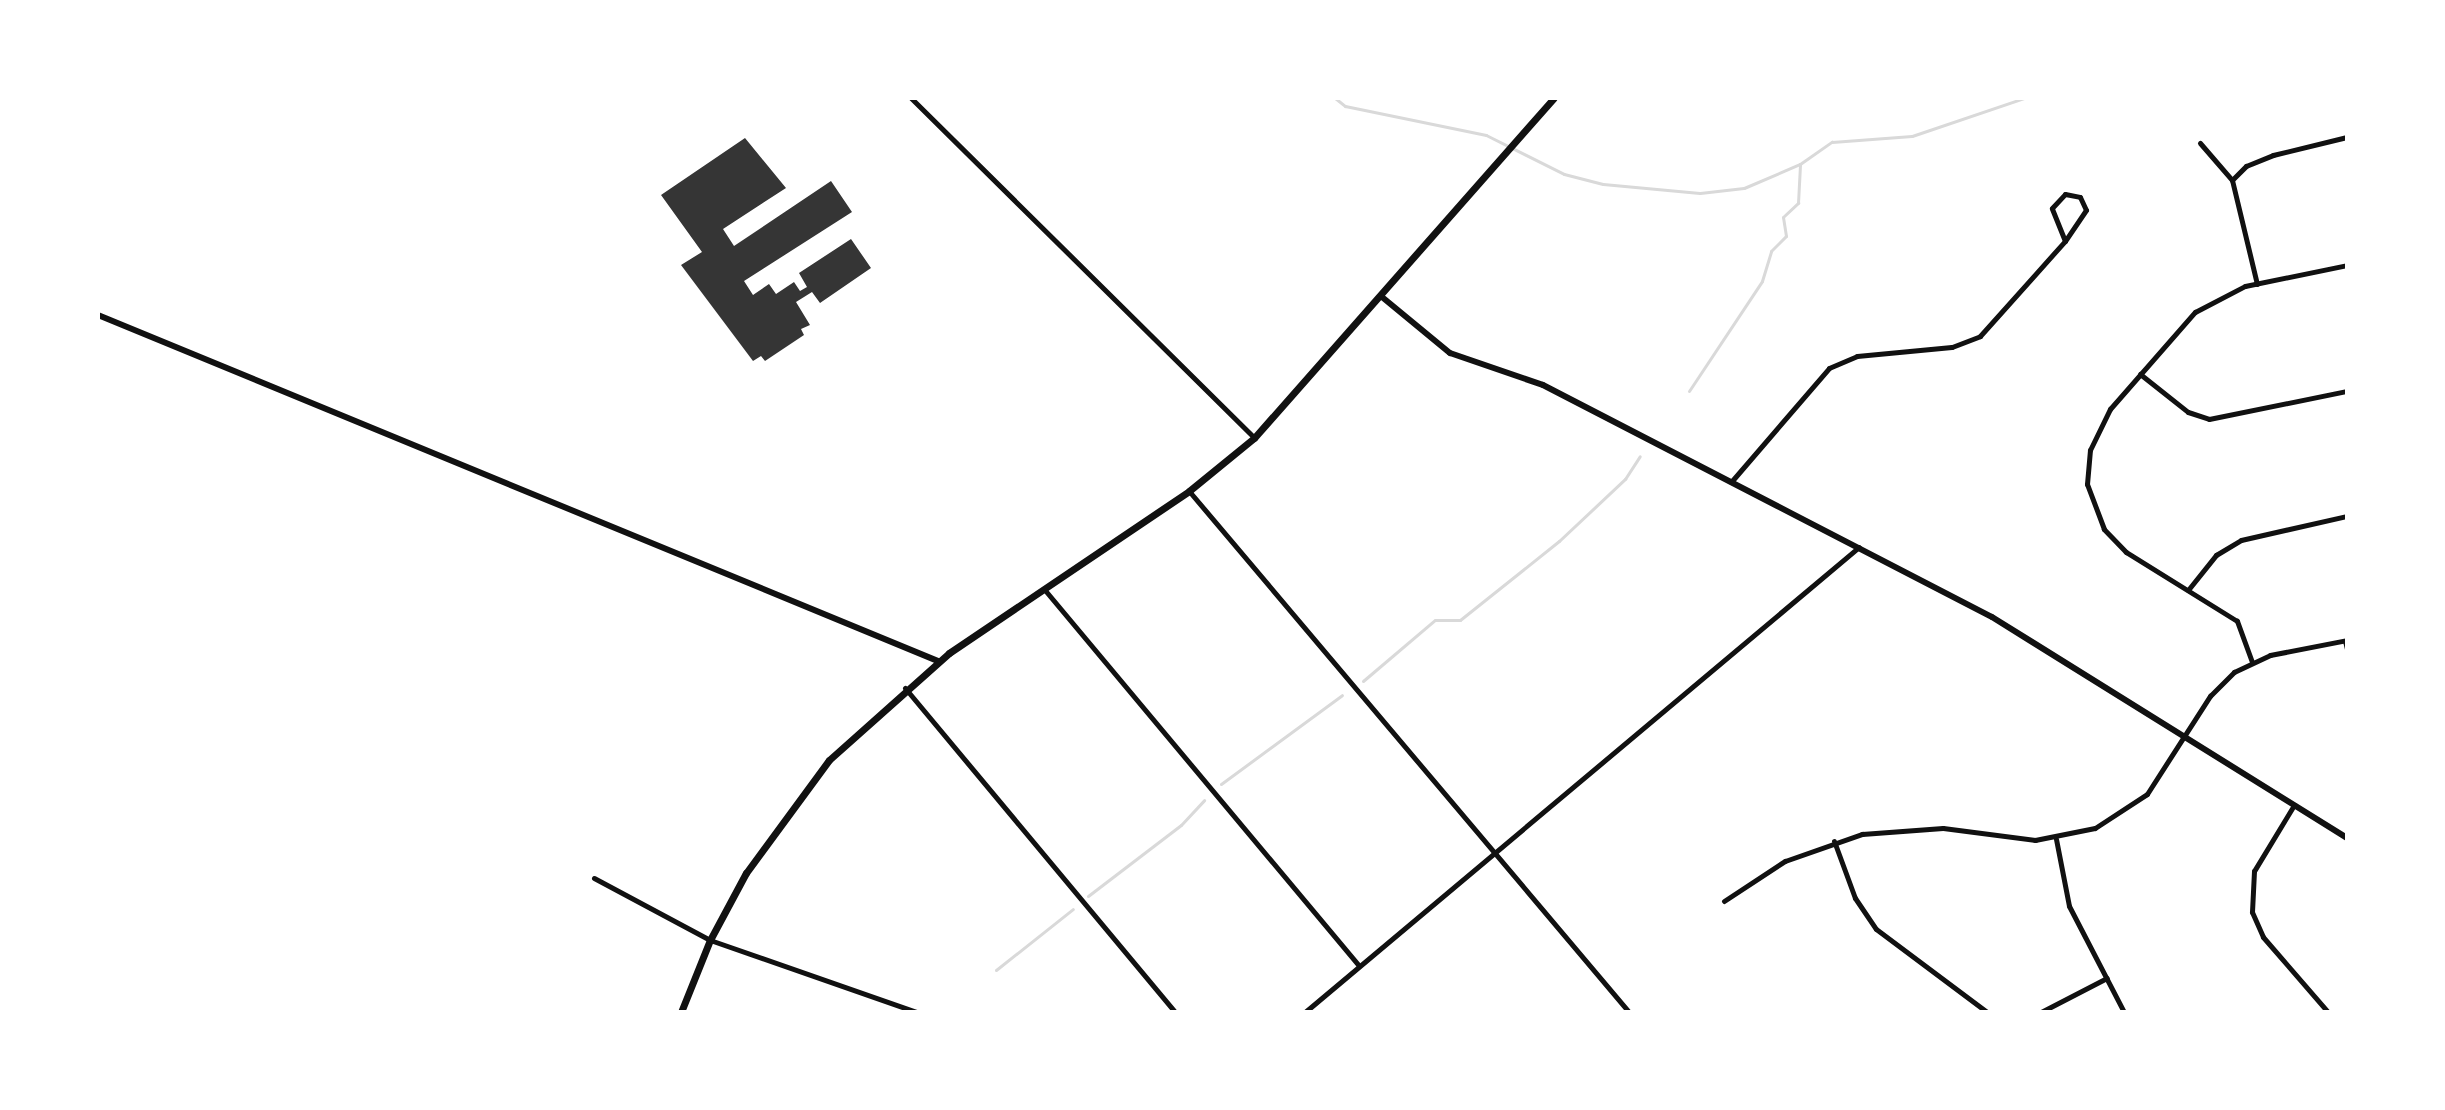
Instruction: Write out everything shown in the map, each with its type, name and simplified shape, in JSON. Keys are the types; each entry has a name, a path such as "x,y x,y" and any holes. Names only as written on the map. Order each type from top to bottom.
{"main road":[{"path":"681,1012 710,940 746,873 796,799 859,729 938,661 1189,491 1254,438 1382,297 1554,98"}],"street":[{"path":"911,98 1254,438"},
{"path":"2232,180 2246,166 2273,155 2347,137"},
{"path":"2200,143 2232,180 2257,284"},
{"path":"1731,482 1829,368 1857,356 1952,347 1980,336 2065,241 2086,210 2072,194 2059,197 2052,208 2065,241"},
{"path":"2252,662 2237,621 2114,541 2090,499 2087,467 2095,435 2140,374 2195,312 2228,292 2347,265"},
{"path":"1382,297 1450,353 1543,385 1992,617 2347,838"},
{"path":"98,315 938,661"},
{"path":"2140,374 2188,412 2209,419 2347,391"},
{"path":"1189,491 1491,855 1629,1012"},
{"path":"2188,590 2216,555 2241,540 2347,516"},
{"path":"1305,1012 1859,547"},
{"path":"1044,589 1359,966"},
{"path":"1724,901 1785,861 1834,841 1916,828 2056,839 2095,828 2129,809 2161,777 2216,689 2252,662 2346,640 2347,649"},
{"path":"905,688 1175,1012"},
{"path":"2294,805 2254,871 2252,912 2263,937 2328,1012"},
{"path":"2056,839 2069,906 2124,1012"},
{"path":"1834,841 1855,898 1876,929 1987,1012"},
{"path":"594,878 710,940 917,1012"},
{"path":"2041,1012 2107,978"}],"building":[{"path":"745,138 786,188 723,229 734,246 831,181 852,212 744,281 753,295 769,284 776,294 794,282 800,291 807,287 799,273 851,239 871,268 820,303 812,292 796,302 810,325 801,329 804,335 765,361 761,356 753,361 681,265 702,252 661,195"}],"waterway":[{"path":"1335,98 1345,106 1486,135 1564,174 1603,184 1700,193 1744,188 1800,164 1832,142 1912,136 2024,98"},
{"path":"1689,391 1762,281 1771,251 1786,236 1783,217 1798,203 1800,164"},
{"path":"1363,681 1435,620 1460,620 1559,541 1625,479 1640,456"},
{"path":"1221,784 1342,695"},
{"path":"1088,896 1181,825 1204,800"},
{"path":"996,970 1073,909"}]}
